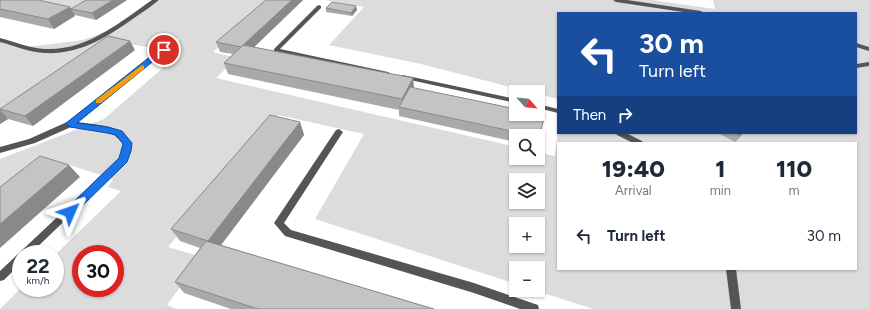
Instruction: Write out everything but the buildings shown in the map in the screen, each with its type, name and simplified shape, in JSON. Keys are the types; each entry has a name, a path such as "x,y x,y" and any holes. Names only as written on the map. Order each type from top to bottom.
{"street":[{"path":"0,40 44,51 64,51 80,47 97,40 156,0"},
{"path":"616,0 694,12"},
{"path":"319,7 276,50 509,100"},
{"path":"0,150 32,141 70,124 175,40"},
{"path":"857,45 869,49"},
{"path":"857,66 869,64"},
{"path":"545,107 557,110"},
{"path":"34,245 114,170 123,160 127,151 127,143 119,133 70,124"},
{"path":"339,132 279,223 288,233 474,288 534,309"},
{"path":"622,134 637,142"},
{"path":"0,277 12,266"},
{"path":"731,270 736,309"}],"shaded area":[{"path":"14,0 96,0 75,12"},
{"path":"160,0 271,0 213,52 237,58 216,78 509,145 509,165 545,165 545,154 555,156 557,134 857,134 857,12 557,12 557,99 545,96 545,85 509,85 509,87 421,64 329,45 364,7 325,0 652,0 715,9 713,0 869,0 869,309 593,309 545,294 545,261 509,261 509,282 315,219 364,134 278,115 168,247 202,257 167,305 176,309 0,309 12,297 64,297 64,246 121,191 108,187 113,179 54,160 0,204 0,159 104,119 172,60 179,38 166,37 147,47 113,41 0,111 0,41 27,47 83,40 120,26"}],"slow traffic":[{"path":"98,101 142,67"}],"route":[{"path":"70,212 123,160 127,151 127,143 124,137 119,133 70,124 164,50"}]}
